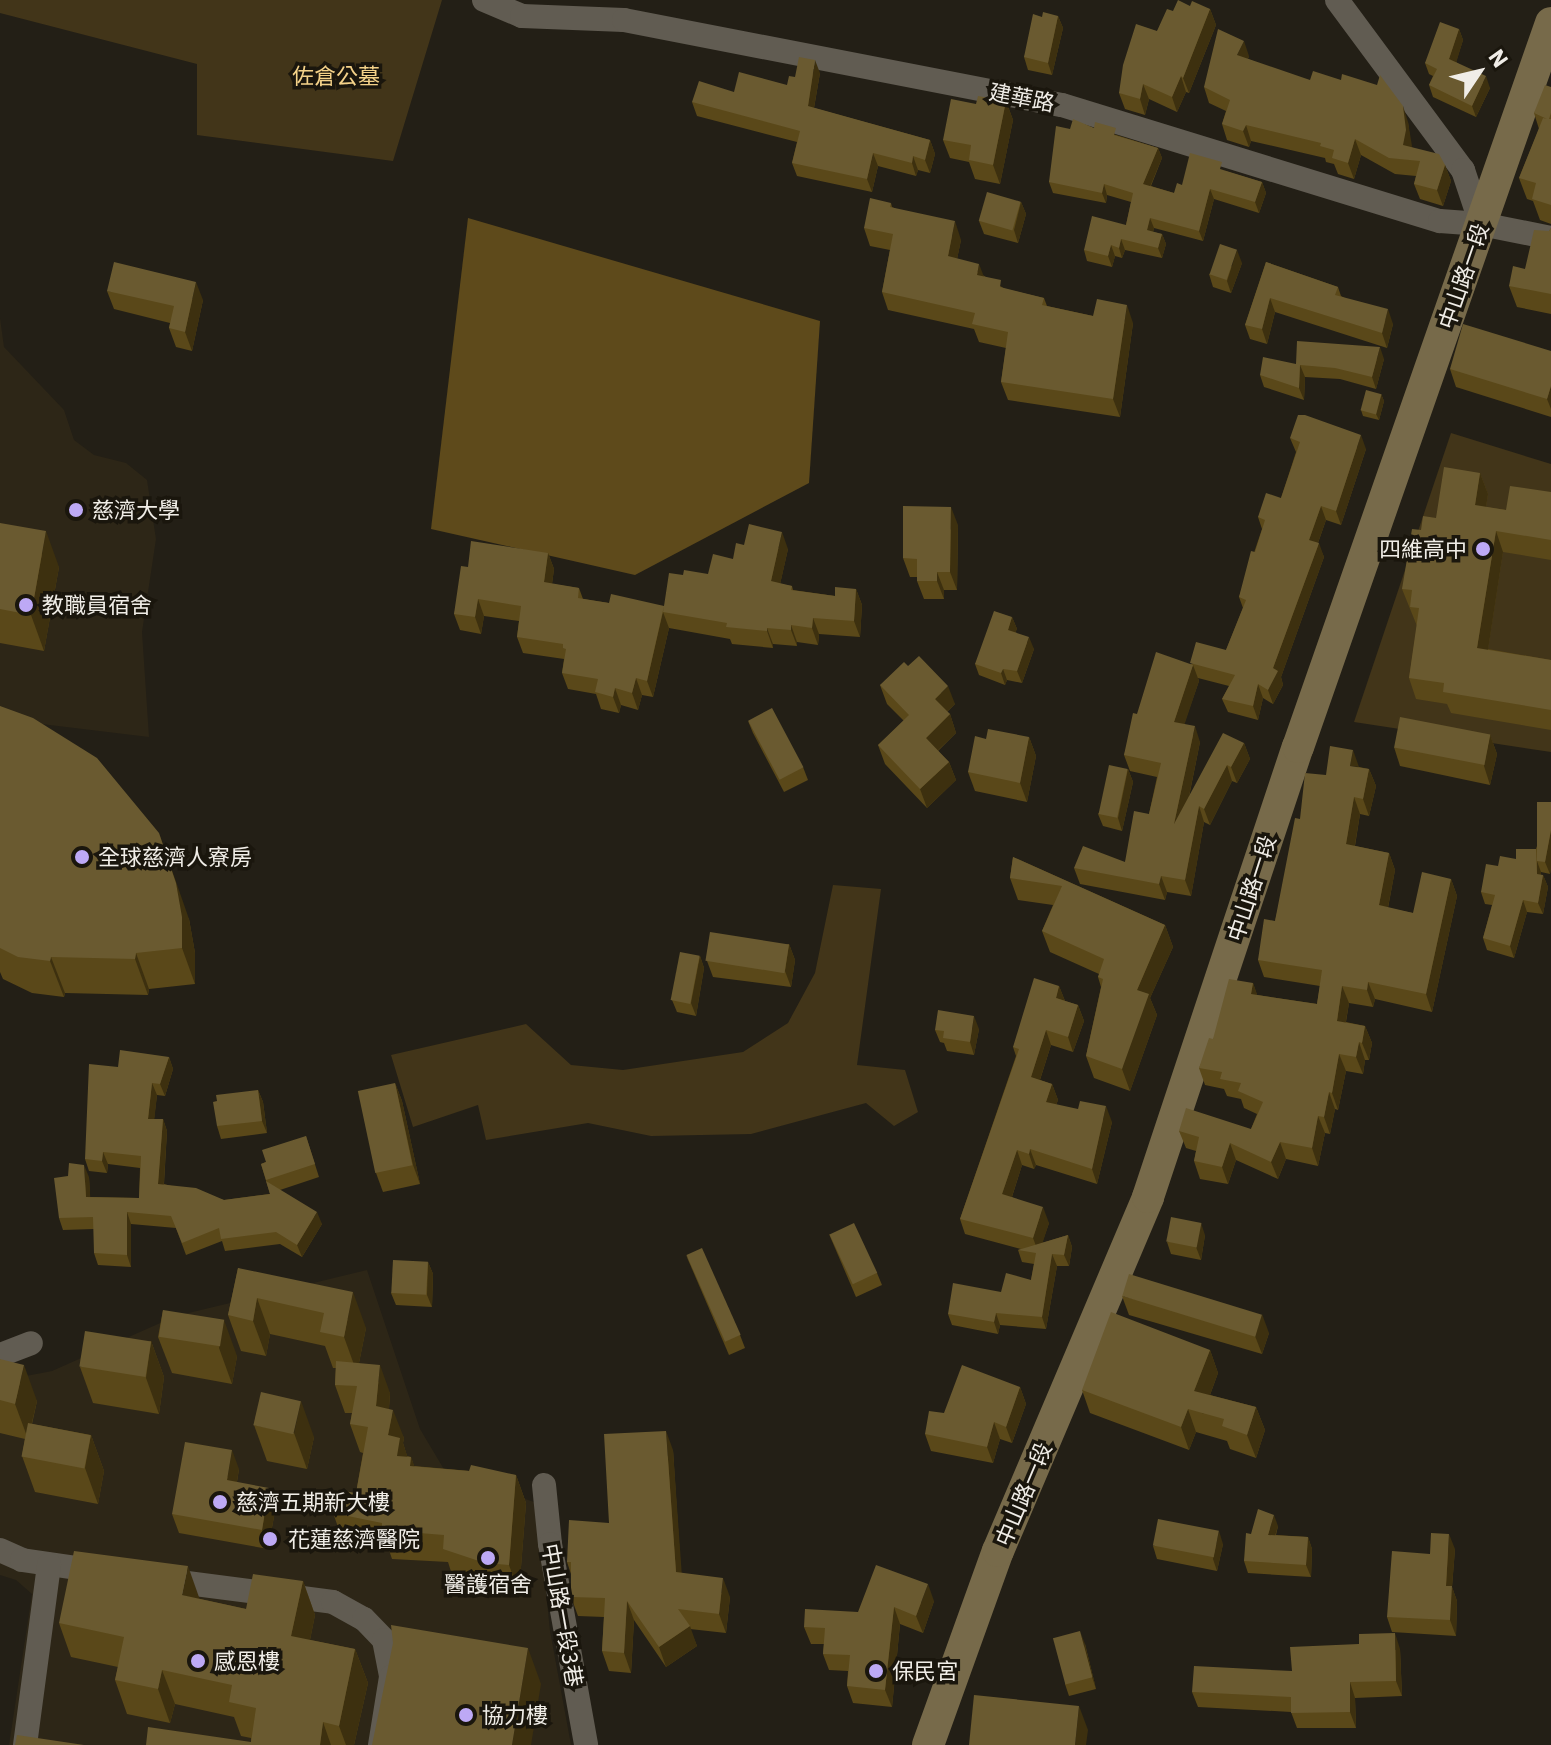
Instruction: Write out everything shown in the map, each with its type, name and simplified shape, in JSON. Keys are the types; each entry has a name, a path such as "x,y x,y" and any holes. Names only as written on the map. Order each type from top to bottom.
{"street":[{"name":"建華路","path":"484,0 522,16 624,20 1062,105 1440,221 1481,224 1551,238"},
{"path":"1337,0 1463,170 1481,224"},
{"name":"中山路一段","path":"928,1745 998,1551 1148,1197 1298,747 1551,23"},
{"path":"0,1355 31,1343"},
{"name":"中山路一段3巷","path":"544,1485 550,1544 586,1745"},
{"path":"0,1550 22,1560 49,1565 333,1602 364,1619 384,1640 391,1677 380,1745"},
{"path":"25,1745 49,1565"}],"shaded area":[{"path":"468,218 820,321 809,483 635,575 431,529"},
{"name":"慈濟大學","path":"0,318 4,347 64,410 74,440 94,455 126,463 147,480 156,539 142,632 149,737 0,719"},
{"name":"花蓮慈濟醫院","path":"367,1270 420,1429 445,1471 537,1503 550,1631 571,1745 9,1745 32,1594 16,1580 0,1575 0,1381 52,1371 176,1316"}],"green space":[{"name":"佐倉公墓","path":"0,0 442,0 393,161 197,135 197,64 0,13"},
{"name":"四維高中","path":"1451,433 1551,464 1551,752 1354,722"},
{"path":"833,885 881,889 857,1065 905,1070 918,1112 894,1126 866,1103 751,1134 651,1136 588,1123 486,1140 478,1105 413,1127 391,1055 526,1024 571,1065 623,1070 743,1052 788,1023 815,973"}],"building":[{"path":"1178,0 1190,6 1192,1 1210,9 1183,78 1181,76 1172,97 1143,84 1140,99 1119,93 1123,65 1136,24 1157,31 1167,9 1173,11"},
{"path":"1043,12 1058,16 1048,63 1024,57 1033,14 1042,17"},
{"path":"1440,22 1459,29 1449,59 1486,76 1472,106 1429,85 1437,69 1425,63"},
{"path":"1218,29 1244,41 1237,55 1310,80 1313,71 1341,80 1342,74 1377,85 1380,75 1403,106 1406,130 1403,145 1439,154 1445,165 1437,190 1414,184 1420,161 1389,158 1355,139 1348,163 1332,158 1334,150 1320,146 1321,143 1246,125 1243,131 1222,124 1230,100 1204,87"},
{"path":"799,57 815,60 808,106 930,140 925,160 913,156 912,163 873,153 867,179 792,163 800,131 692,102 699,81 734,92 739,72 787,85 789,76 795,77"},
{"path":"1545,85 1551,87 1551,205 1532,199 1536,183 1519,178 1543,118 1547,119 1534,113"},
{"path":"978,96 1006,101 993,165 969,160 971,145 943,140 951,99 976,104"},
{"path":"1073,119 1094,128 1095,122 1116,128 1114,135 1158,148 1143,184 1174,193 1177,183 1182,185 1190,153 1222,162 1220,169 1262,182 1255,202 1210,189 1199,231 1150,218 1147,230 1162,234 1158,248 1121,239 1119,248 1111,245 1108,256 1084,250 1092,216 1126,225 1133,193 1104,184 1102,193 1049,182 1056,126 1070,129"},
{"path":"987,192 1021,202 1012,230 979,221"},
{"path":"870,198 891,203 890,207 955,221 948,256 979,264 977,275 1001,280 1000,287 1044,298 1042,305 1093,316 1097,299 1127,305 1113,399 1001,382 1008,332 972,324 975,313 882,292 893,234 864,228"},
{"path":"1551,228 1551,294 1509,286 1513,266 1525,269 1534,230 1549,231"},
{"path":"1220,244 1237,250 1227,280 1210,274"},
{"path":"114,262 196,282 185,332 169,328 174,306 107,291"},
{"path":"1266,262 1338,287 1335,295 1388,309 1382,333 1270,298 1262,329 1245,325"},
{"path":"1463,324 1551,351 1551,386 1547,399 1450,369"},
{"path":"1297,341 1380,347 1372,377 1335,368 1300,365 1299,388 1260,375 1263,357 1296,364"},
{"path":"1366,390 1381,394 1376,414 1361,410"},
{"path":"1298,415 1361,435 1336,511 1321,506 1309,540 1319,543 1273,668 1278,671 1268,690 1258,684 1253,706 1222,699 1235,675 1190,663 1196,642 1226,650 1246,600 1239,597 1251,551 1255,552 1265,520 1258,517 1266,493 1281,498 1300,442 1290,438"},
{"path":"1444,467 1480,473 1475,505 1506,510 1510,486 1551,492 1551,540 1496,531 1477,648 1551,660 1551,710 1443,692 1444,683 1409,678 1419,608 1410,607 1412,590 1402,589 1412,529 1421,530 1423,516 1436,518"},
{"path":"903,506 951,507 950,572 937,572 937,581 917,581 917,559 903,558"},
{"path":"0,523 46,531 31,615 0,609"},
{"path":"749,524 782,532 771,581 792,586 791,590 835,596 835,587 856,589 854,621 813,618 812,628 791,625 791,630 767,628 767,631 726,627 727,623 663,612 669,573 683,575 684,570 708,574 713,554 733,559 736,543 744,545"},
{"path":"471,541 548,553 544,582 579,588 578,598 609,603 611,594 664,606 647,681 636,678 632,693 615,688 613,697 595,692 598,679 562,673 566,649 563,644 517,637 521,606 478,599 475,617 454,614 461,566 468,567"},
{"path":"994,611 1012,617 1008,630 1029,637 1017,671 1003,669 1001,673 975,664"},
{"path":"1156,652 1193,665 1174,722 1195,726 1174,824 1223,733 1244,743 1231,767 1227,765 1204,809 1199,806 1185,880 1161,876 1159,884 1074,868 1083,846 1125,862 1134,811 1149,814 1161,763 1124,755 1133,713 1137,714"},
{"path":"919,656 948,686 935,699 950,714 926,738 949,762 920,789 878,745 909,715 880,685 904,662 908,666"},
{"name":"全球慈濟人寮房","path":"0,706 33,718 97,758 159,833 176,883 182,917 182,948 136,953 135,959 51,957 50,961 18,957 0,948"},
{"path":"772,708 803,767 780,780 748,721"},
{"path":"1400,717 1490,735 1484,765 1394,747"},
{"path":"988,729 1029,737 1020,783 968,772 975,736 986,739"},
{"path":"1330,746 1353,750 1350,766 1369,769 1363,799 1354,797 1346,844 1389,853 1379,905 1413,913 1422,872 1451,879 1426,994 1368,982 1367,990 1342,986 1337,1021 1365,1026 1362,1043 1359,1042 1356,1057 1339,1054 1332,1093 1329,1092 1324,1117 1318,1116 1312,1148 1280,1142 1271,1162 1230,1143 1222,1167 1194,1161 1199,1137 1179,1131 1186,1108 1251,1129 1263,1102 1238,1091 1241,1083 1220,1079 1222,1072 1199,1068 1209,1038 1213,1039 1229,979 1253,983 1251,994 1317,1004 1322,970 1258,960 1264,919 1275,921 1295,818 1300,819 1305,773 1326,775"},
{"path":"1109,765 1128,769 1117,818 1099,814"},
{"path":"1537,802 1551,802 1551,830 1545,862 1537,861"},
{"path":"1516,849 1536,849 1537,874 1543,875 1538,903 1523,900 1510,946 1483,938 1495,895 1481,892 1486,864 1498,866 1500,856 1516,859"},
{"path":"1013,857 1165,925 1137,990 1149,994 1122,1069 1086,1056 1103,979 1098,977 1104,959 1042,931 1062,886 1010,878"},
{"path":"710,932 789,945 784,973 705,961"},
{"path":"680,952 700,956 690,1004 671,1000"},
{"path":"1034,978 1059,986 1056,998 1078,1005 1068,1037 1046,1030 1031,1077 1052,1084 1046,1102 1078,1109 1080,1101 1106,1106 1092,1169 1030,1149 1029,1154 1017,1150 1002,1194 1043,1207 1033,1238 960,1219 1019,1049 1013,1047"},
{"path":"938,1010 974,1016 970,1042 943,1038 944,1031 935,1030"},
{"path":"120,1050 169,1057 160,1084 152,1083 148,1119 163,1119 158,1184 196,1188 224,1200 270,1194 266,1181 317,1212 297,1245 276,1232 221,1239 219,1228 182,1243 171,1216 127,1212 127,1255 94,1253 93,1217 59,1218 54,1178 68,1176 69,1163 84,1165 86,1197 139,1198 141,1156 103,1152 102,1161 85,1159 89,1064 118,1067"},
{"path":"395,1083 412,1165 375,1173 358,1091"},
{"path":"258,1090 262,1121 217,1126 213,1102 217,1101 216,1095"},
{"path":"306,1136 315,1164 266,1180 261,1164 266,1162 262,1150"},
{"path":"1171,1217 1201,1223 1197,1247 1166,1242"},
{"path":"854,1223 877,1273 853,1284 830,1234"},
{"path":"1068,1235 1064,1255 1052,1254 1042,1317 996,1313 994,1322 948,1314 953,1283 1001,1292 1006,1273 1031,1280 1036,1253 1018,1250"},
{"path":"702,1248 741,1335 725,1342 686,1255"},
{"path":"393,1260 428,1262 426,1295 391,1293"},
{"path":"238,1268 353,1292 344,1337 320,1332 324,1313 257,1298 253,1321 228,1315"},
{"path":"1129,1274 1262,1315 1255,1337 1122,1296"},
{"path":"163,1310 224,1320 220,1346 159,1337"},
{"path":"1111,1312 1210,1350 1194,1391 1256,1407 1247,1435 1222,1426 1224,1419 1188,1409 1181,1427 1082,1390"},
{"path":"85,1331 151,1341 146,1377 79,1367"},
{"path":"0,1359 24,1365 15,1404 0,1400"},
{"path":"336,1361 380,1365 376,1406 393,1410 388,1435 400,1438 397,1456 411,1457 410,1466 469,1471 471,1465 516,1475 509,1565 485,1563 443,1549 444,1535 382,1530 382,1523 333,1513 337,1490 356,1493 368,1427 350,1424 357,1386 335,1385"},
{"path":"962,1365 1020,1387 1006,1427 994,1422 987,1447 925,1434 929,1411 944,1413"},
{"path":"261,1392 301,1401 293,1434 253,1425"},
{"path":"28,1423 91,1435 84,1469 22,1456"},
{"path":"666,1431 676,1572 723,1578 719,1614 678,1609 690,1626 659,1647 627,1601 624,1653 602,1651 605,1598 571,1597 571,1562 567,1562 569,1520 609,1523 604,1434"},
{"name":"慈濟五期新大樓","path":"185,1442 232,1450 227,1480 269,1488 262,1530 172,1514"},
{"path":"1258,1509 1274,1515 1268,1535 1308,1537 1306,1565 1244,1561 1246,1533 1251,1534"},
{"path":"1158,1519 1219,1531 1214,1557 1153,1546"},
{"path":"1431,1533 1449,1534 1446,1586 1452,1586 1450,1620 1387,1617 1392,1551 1430,1554"},
{"name":"感恩樓","path":"74,1551 188,1566 182,1595 246,1609 253,1574 303,1581 291,1636 355,1649 339,1726 323,1722 320,1745 146,1745 148,1727 251,1742 256,1708 229,1702 232,1685 162,1670 158,1689 115,1680 124,1637 59,1623"},
{"path":"876,1565 928,1584 916,1616 894,1607 885,1690 847,1686 850,1655 823,1654 825,1628 804,1627 805,1609 858,1612"},
{"name":"協力樓","path":"391,1625 528,1648 512,1745 372,1745 393,1643"},
{"path":"1080,1631 1092,1677 1065,1685 1053,1638"},
{"path":"1395,1633 1396,1681 1350,1682 1350,1712 1291,1713 1291,1697 1192,1692 1194,1666 1292,1671 1290,1647 1359,1644 1359,1634"},
{"path":"974,1695 1079,1706 1075,1745 969,1745"},
{"path":"17,1735 84,1745 15,1745"}],"place":[{"name":"慈濟大學","path":"76,510"},
{"name":"四維高中","path":"1483,549"},
{"name":"教職員宿舍","path":"26,605"},
{"name":"全球慈濟人寮房","path":"82,857"},
{"name":"慈濟五期新大樓","path":"220,1502"},
{"name":"花蓮慈濟醫院","path":"270,1539"},
{"name":"醫護宿舍","path":"488,1558"},
{"name":"感恩樓","path":"198,1661"},
{"name":"保民宮","path":"876,1671"},
{"name":"協力樓","path":"466,1715"}]}
